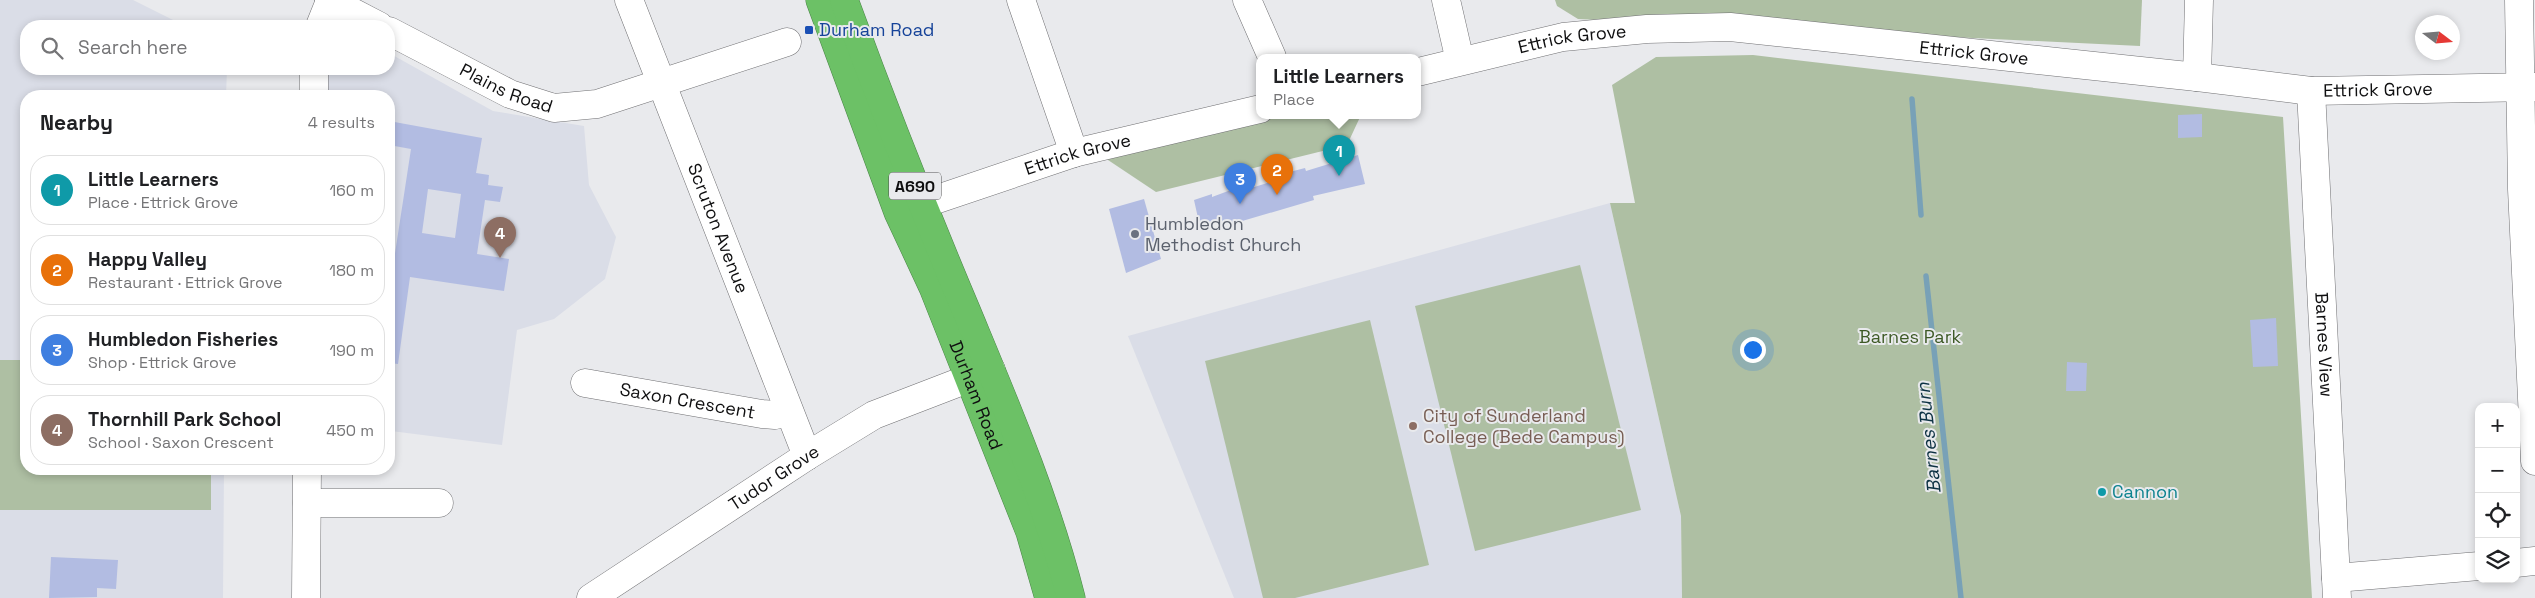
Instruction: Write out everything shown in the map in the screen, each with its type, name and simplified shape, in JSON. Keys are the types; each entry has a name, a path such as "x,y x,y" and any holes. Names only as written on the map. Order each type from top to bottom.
{"highway":[{"name":"Durham Road","path":"820,0 910,208"},
{"name":"Durham Road","path":"844,0 933,287 980,375 1056,540 1071,598"},
{"name":"Durham Road","path":"980,375 1049,598"}],"street":[{"path":"322,20 329,0 367,20"},
{"name":"Scruton Avenue","path":"629,0 807,456"},
{"path":"1021,0 1074,152"},
{"path":"1247,0 1271,54"},
{"path":"1446,0 1460,61"},
{"path":"2197,76 2199,0"},
{"path":"2519,0 2527,87 2528,334 2535,461"},
{"name":"Ettrick Grove","path":"1421,71 1562,37 1647,29 1730,27 2197,76 2312,91 2527,87"},
{"name":"Plains Road","path":"395,34 510,94 554,108 597,104 661,85 787,42"},
{"path":"314,75 314,90"},
{"name":"Barnes View","path":"2312,91 2336,588"},
{"name":"Ettrick Grove","path":"910,208 1074,152 1256,111"},
{"name":"Tudor Grove","path":"591,598 807,456 874,415 980,375"},
{"name":"Saxon Crescent","path":"585,383 762,414 775,415 788,411"},
{"path":"306,598 307,475"},
{"path":"307,503 439,503"},
{"path":"2520,563 2535,561"},
{"path":"2336,588 2475,567"}],"shaded area":[{"path":"0,0 133,0 173,20 20,20 20,75 227,75 226,90 20,90 20,475 224,475 223,598 0,598"},
{"path":"395,56 493,111 584,126 589,185 616,237 605,279 554,319 517,330 502,445 395,432 395,90 327,90 327,75 395,75"},
{"name":"City of Sunderland College (Bede Campus)","path":"1610,203 1681,516 1682,598 1234,598 1128,336"}],"green space":[{"path":"1555,0 2142,0 2140,46 1578,19 1557,6"},
{"name":"Barnes Park","path":"1753,55 2283,117 2312,598 1682,598 1681,516 1610,203 1635,203 1612,85 1656,57"},
{"path":"1256,116 1256,119 1359,119 1347,145 1156,192 1090,148"},
{"path":"1580,265 1641,510 1475,551 1415,306"},
{"path":"1370,320 1429,565 1295,598 1263,598 1205,361"},
{"path":"0,360 20,360 20,475 211,475 211,510 0,510"}],"building":[{"path":"2202,114 2202,137 2178,138 2178,115"},
{"path":"395,122 482,138 476,173 489,175 488,185 503,187 500,202 485,200 477,254 509,259 504,291 410,277 398,364 395,364 395,253 411,149 395,146","holes":["428,189 461,194 455,238 422,233"]},
{"path":"1358,155 1365,184 1313,196 1314,200 1232,224 1231,220 1200,227 1194,200 1212,194 1212,197 1247,184 1248,189 1283,178 1282,174 1305,168 1306,171"},
{"name":"Humbledon Methodist Church","path":"1144,199 1161,259 1126,273 1109,209"},
{"path":"2276,318 2278,366 2253,367 2250,320"},
{"path":"2067,362 2087,363 2086,391 2066,391"},
{"path":"51,557 118,560 116,589 97,588 97,597 49,598"}],"waterway":[{"name":"Barnes Burn","path":"1912,99 1921,215"},
{"name":"Barnes Burn","path":"1926,276 1961,598"}],"place":[{"name":"Durham Road","path":"809,30"},
{"name":"Little Learners","path":"1339,176"},
{"name":"Happy Valley","path":"1277,195"},
{"name":"Humbledon Fisheries","path":"1240,204"},
{"name":"Humbledon Methodist Church","path":"1135,234"},
{"name":"Thornhill Park School","path":"500,258"},
{"name":"City of Sunderland College (Bede Campus)","path":"1413,426"},
{"name":"Cannon","path":"2102,492"}]}
